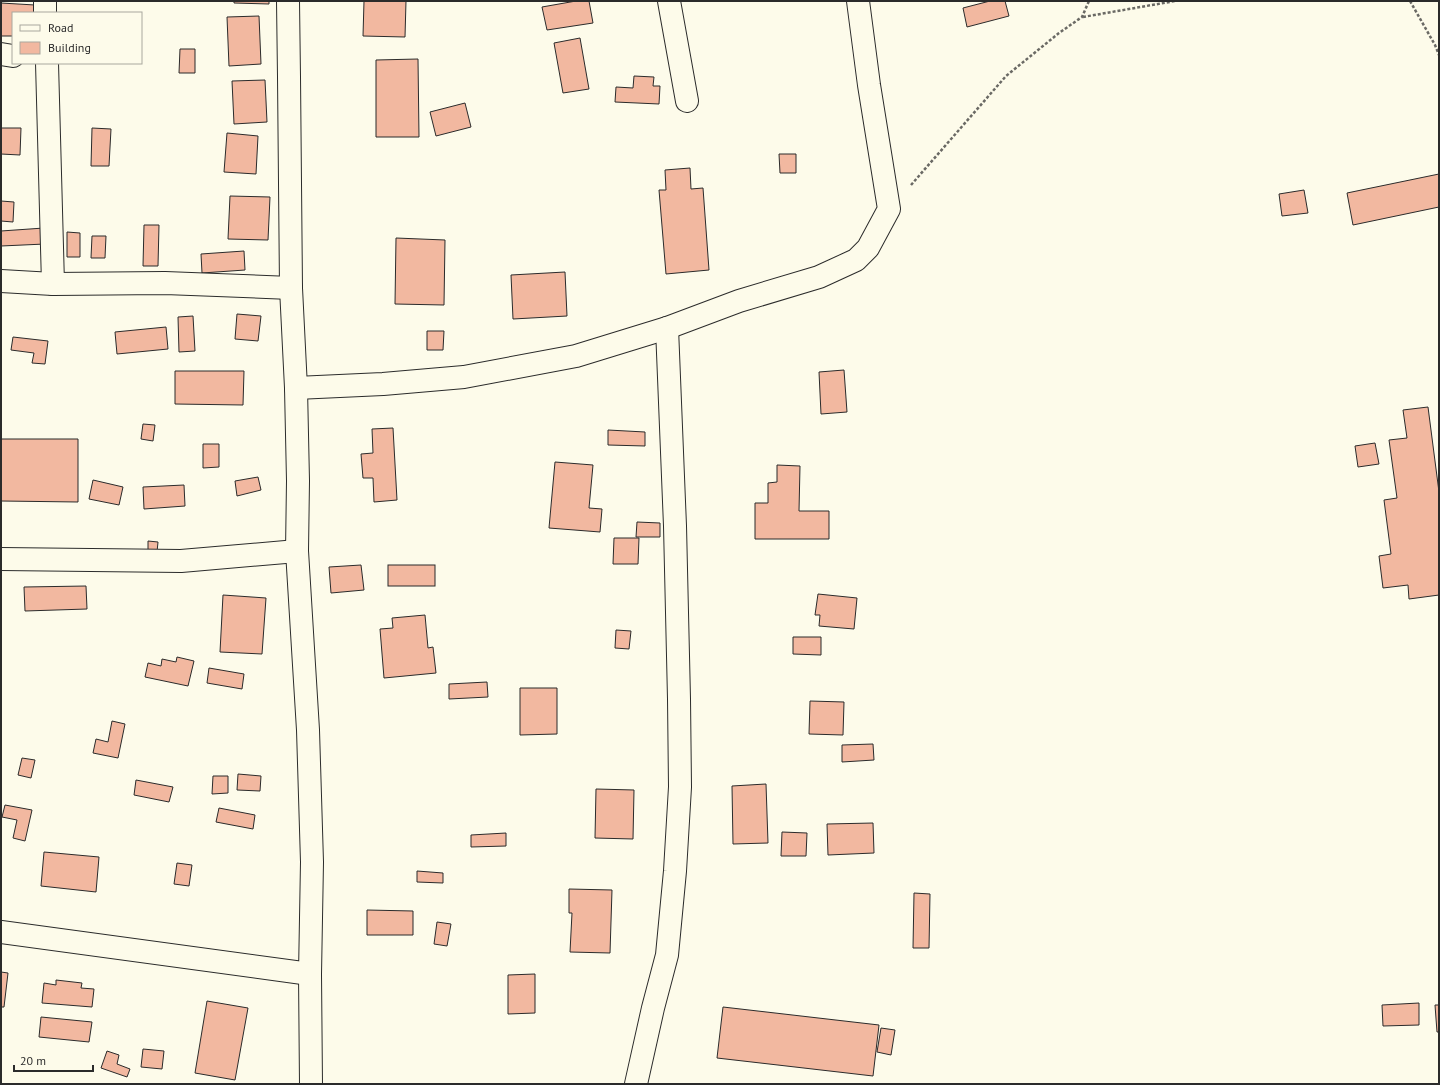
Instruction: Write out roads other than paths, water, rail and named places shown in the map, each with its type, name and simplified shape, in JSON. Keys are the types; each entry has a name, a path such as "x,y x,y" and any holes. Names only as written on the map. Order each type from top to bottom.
{"street":[{"path":"44,1 45,12"},
{"path":"288,1 290,76 290,288 296,388 298,481 297,551 308,730 312,862 310,974 311,1084"},
{"path":"669,1 687,101"},
{"path":"296,388 383,384 464,377 576,356 667,328 740,301 819,277 856,260 868,248 889,209 869,85 858,1"},
{"path":"1,54 12,56"},
{"path":"47,64 53,284"},
{"path":"1,281 53,284 165,284 290,288"},
{"path":"636,1084 653,1008 667,955 675,872 680,787 675,526 667,328"},
{"path":"1,560 181,560 297,551"},
{"path":"1,932 310,974"}]}
